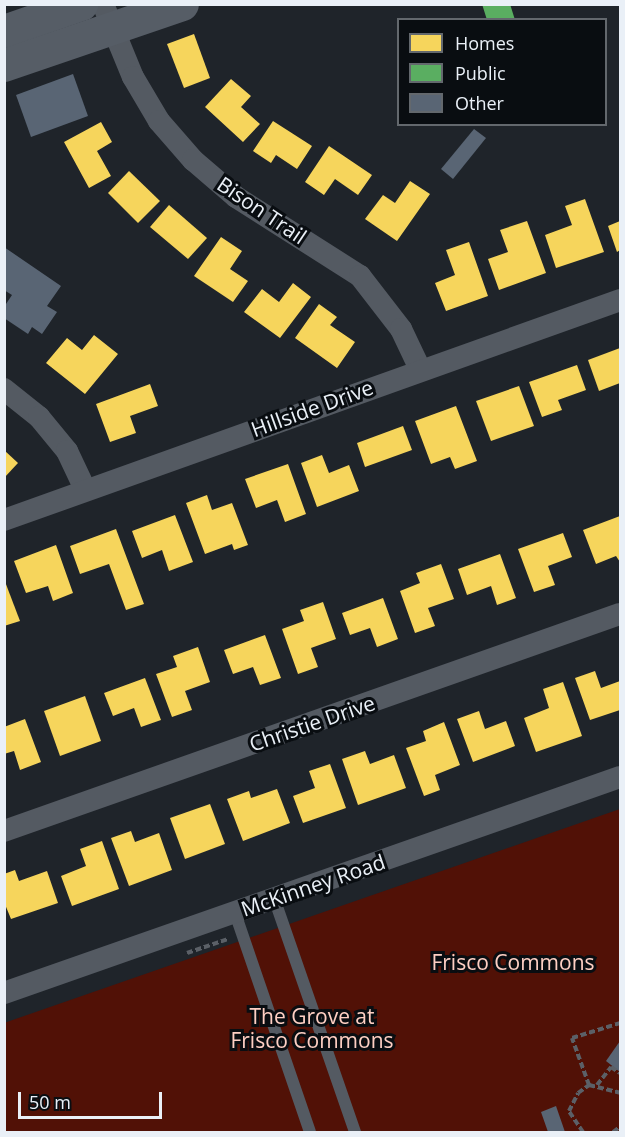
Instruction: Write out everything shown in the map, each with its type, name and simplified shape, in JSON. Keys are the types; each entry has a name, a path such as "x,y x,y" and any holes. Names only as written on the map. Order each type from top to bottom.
{"main road":[{"path":"4,31 81,4"},
{"path":"4,65 108,16 182,4"}],"street":[{"name":"Bison Trail","path":"108,16 132,77 159,121 193,160 236,197 360,276 401,329 420,369"},
{"name":"Hillside Drive","path":"4,520 420,369 621,300"},
{"path":"4,389 39,417 67,451 86,489"},
{"name":"Christie Drive","path":"4,831 621,614"},
{"name":"McKinney Road","path":"4,993 621,777"}],"lane":[{"path":"274,898 355,1132"},
{"path":"235,913 310,1132"}],"path":[{"path":"590,1085 572,1038 621,1023"},
{"path":"597,1085 611,1067 621,1073"},
{"path":"583,1132 569,1111 578,1093 590,1085 621,1093"},
{"path":"613,1132 621,1127"}],"green space":[{"path":"620,809 620,1132 5,1132 4,1023"}],"building: Homes":[{"path":"194,34 210,78 184,88 167,44"},
{"path":"231,79 251,96 241,107 260,124 243,142 205,107"},
{"path":"273,121 312,146 297,169 276,155 271,163 253,151"},
{"path":"101,122 112,142 97,151 111,176 89,188 64,142"},
{"path":"329,146 372,175 358,195 335,179 324,195 305,182"},
{"path":"129,171 160,201 138,223 108,193"},
{"path":"410,181 430,194 397,241 365,219 383,195 395,203"},
{"path":"585,199 604,252 556,268 545,235 572,225 565,206"},
{"path":"169,205 207,238 188,259 150,227"},
{"path":"527,221 546,273 499,290 488,259 508,252 500,230"},
{"path":"620,221 620,250 617,252 608,226"},
{"path":"221,237 242,251 230,269 248,281 233,302 194,276"},
{"path":"469,242 488,296 446,311 435,283 455,275 446,250"},
{"path":"293,283 311,297 280,338 244,312 262,289 279,302"},
{"path":"319,304 337,317 330,325 355,342 337,368 295,338"},
{"path":"94,335 118,354 85,394 46,363 67,338 82,350"},
{"path":"620,348 620,383 599,391 588,360"},
{"path":"577,365 586,390 558,400 562,410 542,417 529,382"},
{"path":"150,384 158,406 130,416 136,433 110,442 96,404"},
{"path":"519,386 534,426 491,441 476,401"},
{"path":"456,406 477,461 455,469 450,457 431,464 415,421"},
{"path":"403,426 412,450 365,467 357,443"},
{"path":"4,450 18,463 4,478"},
{"path":"322,455 329,473 349,465 359,491 317,507 301,463"},
{"path":"288,464 306,514 285,522 277,500 256,508 245,479"},
{"path":"207,495 212,510 232,503 248,545 234,550 232,544 205,554 186,503"},
{"path":"175,515 193,562 169,571 162,550 142,558 132,531"},
{"path":"620,516 620,562 616,556 596,564 583,530"},
{"path":"116,529 144,604 126,610 109,564 80,574 70,546"},
{"path":"563,533 572,557 548,566 555,585 534,592 518,549"},
{"path":"56,545 73,593 53,601 48,586 26,593 14,561"},
{"path":"500,554 516,598 497,605 491,586 467,595 458,569"},
{"path":"441,564 454,599 428,608 435,626 415,633 400,591 420,583 416,573"},
{"path":"4,579 20,621 4,626"},
{"path":"383,598 398,639 377,647 370,628 350,635 342,613"},
{"path":"323,602 336,639 311,648 318,667 298,674 282,629 304,621 300,610"},
{"path":"265,635 281,678 260,685 253,667 233,674 224,650"},
{"path":"198,647 210,682 185,691 192,710 172,717 156,674 177,667 173,656"},
{"path":"595,671 601,688 620,681 620,710 590,720 575,678"},
{"path":"145,678 161,720 141,727 134,708 113,716 104,693"},
{"path":"563,682 582,736 536,752 524,718 549,708 543,689"},
{"path":"85,696 101,741 60,756 44,711"},
{"path":"479,711 485,729 506,721 515,746 473,762 457,719"},
{"path":"25,719 41,762 20,770 14,751 4,754 4,727"},
{"path":"444,722 460,765 435,775 440,790 424,796 406,748 426,741 423,731"},
{"path":"365,751 370,764 394,755 406,788 358,805 342,759"},
{"path":"330,764 346,808 303,823 293,796 315,788 309,771"},
{"path":"277,789 290,823 243,841 227,799 249,791 251,798"},
{"path":"210,804 225,844 185,859 170,818"},
{"path":"131,831 135,842 159,833 172,870 129,886 111,838"},
{"path":"102,841 119,889 72,906 61,876 86,866 80,849"},
{"path":"15,870 19,881 47,871 58,903 11,919 4,902 4,874"}],"building: Public":[{"path":"482,4 510,4 514,18 486,18"}],"building: Other":[{"path":"73,74 88,116 31,137 16,95"},
{"path":"474,129 486,138 453,179 441,169"},
{"path":"4,247 61,286 47,306 57,312 42,334 32,327 28,334 4,318 4,307 12,295 4,290"},
{"path":"620,1041 620,1072 606,1061"},
{"path":"556,1106 565,1132 548,1132 541,1112"}],"park label":[{"name":"Frisco Commons","path":"513,962"},
{"name":"The Grove at Frisco Commons","path":"312,1028"}]}
